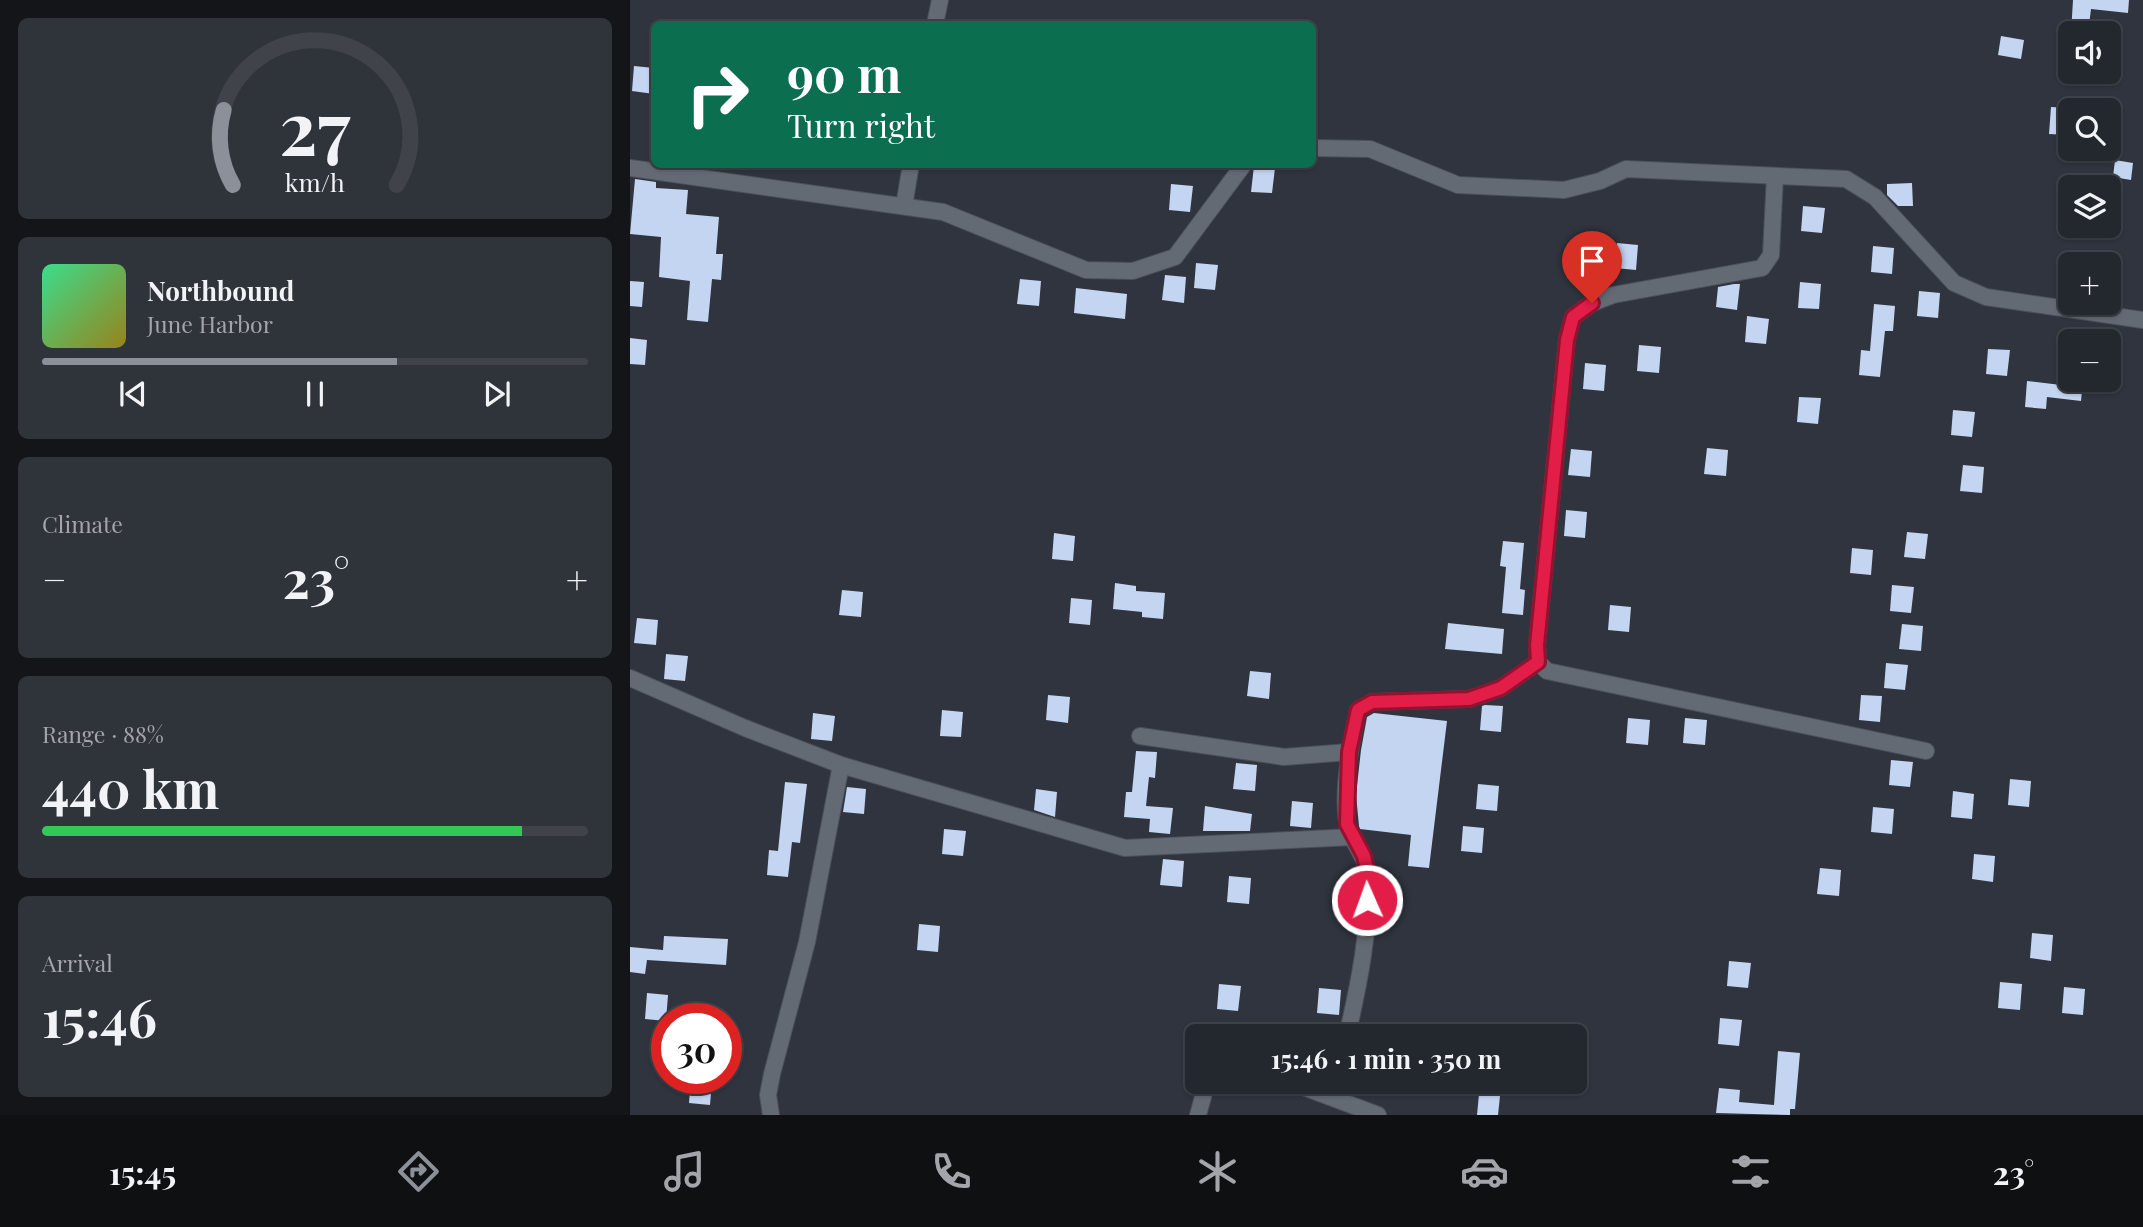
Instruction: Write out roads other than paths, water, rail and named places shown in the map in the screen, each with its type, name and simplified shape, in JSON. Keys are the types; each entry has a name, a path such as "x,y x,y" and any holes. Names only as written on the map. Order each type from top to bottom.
{"street":[{"path":"936,21 940,0"},
{"path":"1316,148 1370,149 1458,185 1563,190 1600,181 1626,169 1846,179 1875,197 1954,283 1986,297 2143,320"},
{"path":"630,168 943,212 1086,271 1133,271 1174,257 1241,168"},
{"path":"904,206 910,168"},
{"path":"1775,176 1771,255 1762,268 1613,295 1592,303 1573,317 1566,353 1537,645 1538,662 1547,671 1926,751"},
{"path":"1350,1024 1359,985 1367,924 1368,874 1364,856 1347,824 1349,752 1358,710 1372,702 1469,699 1501,688 1538,662"},
{"path":"630,678 745,729 841,765 1125,848 1353,837"},
{"path":"1140,736 1284,757 1349,752"},
{"path":"771,1115 768,1095 770,1084 807,942 841,765"},
{"path":"1198,1115 1204,1094"},
{"path":"1343,1094 1378,1115"}]}
